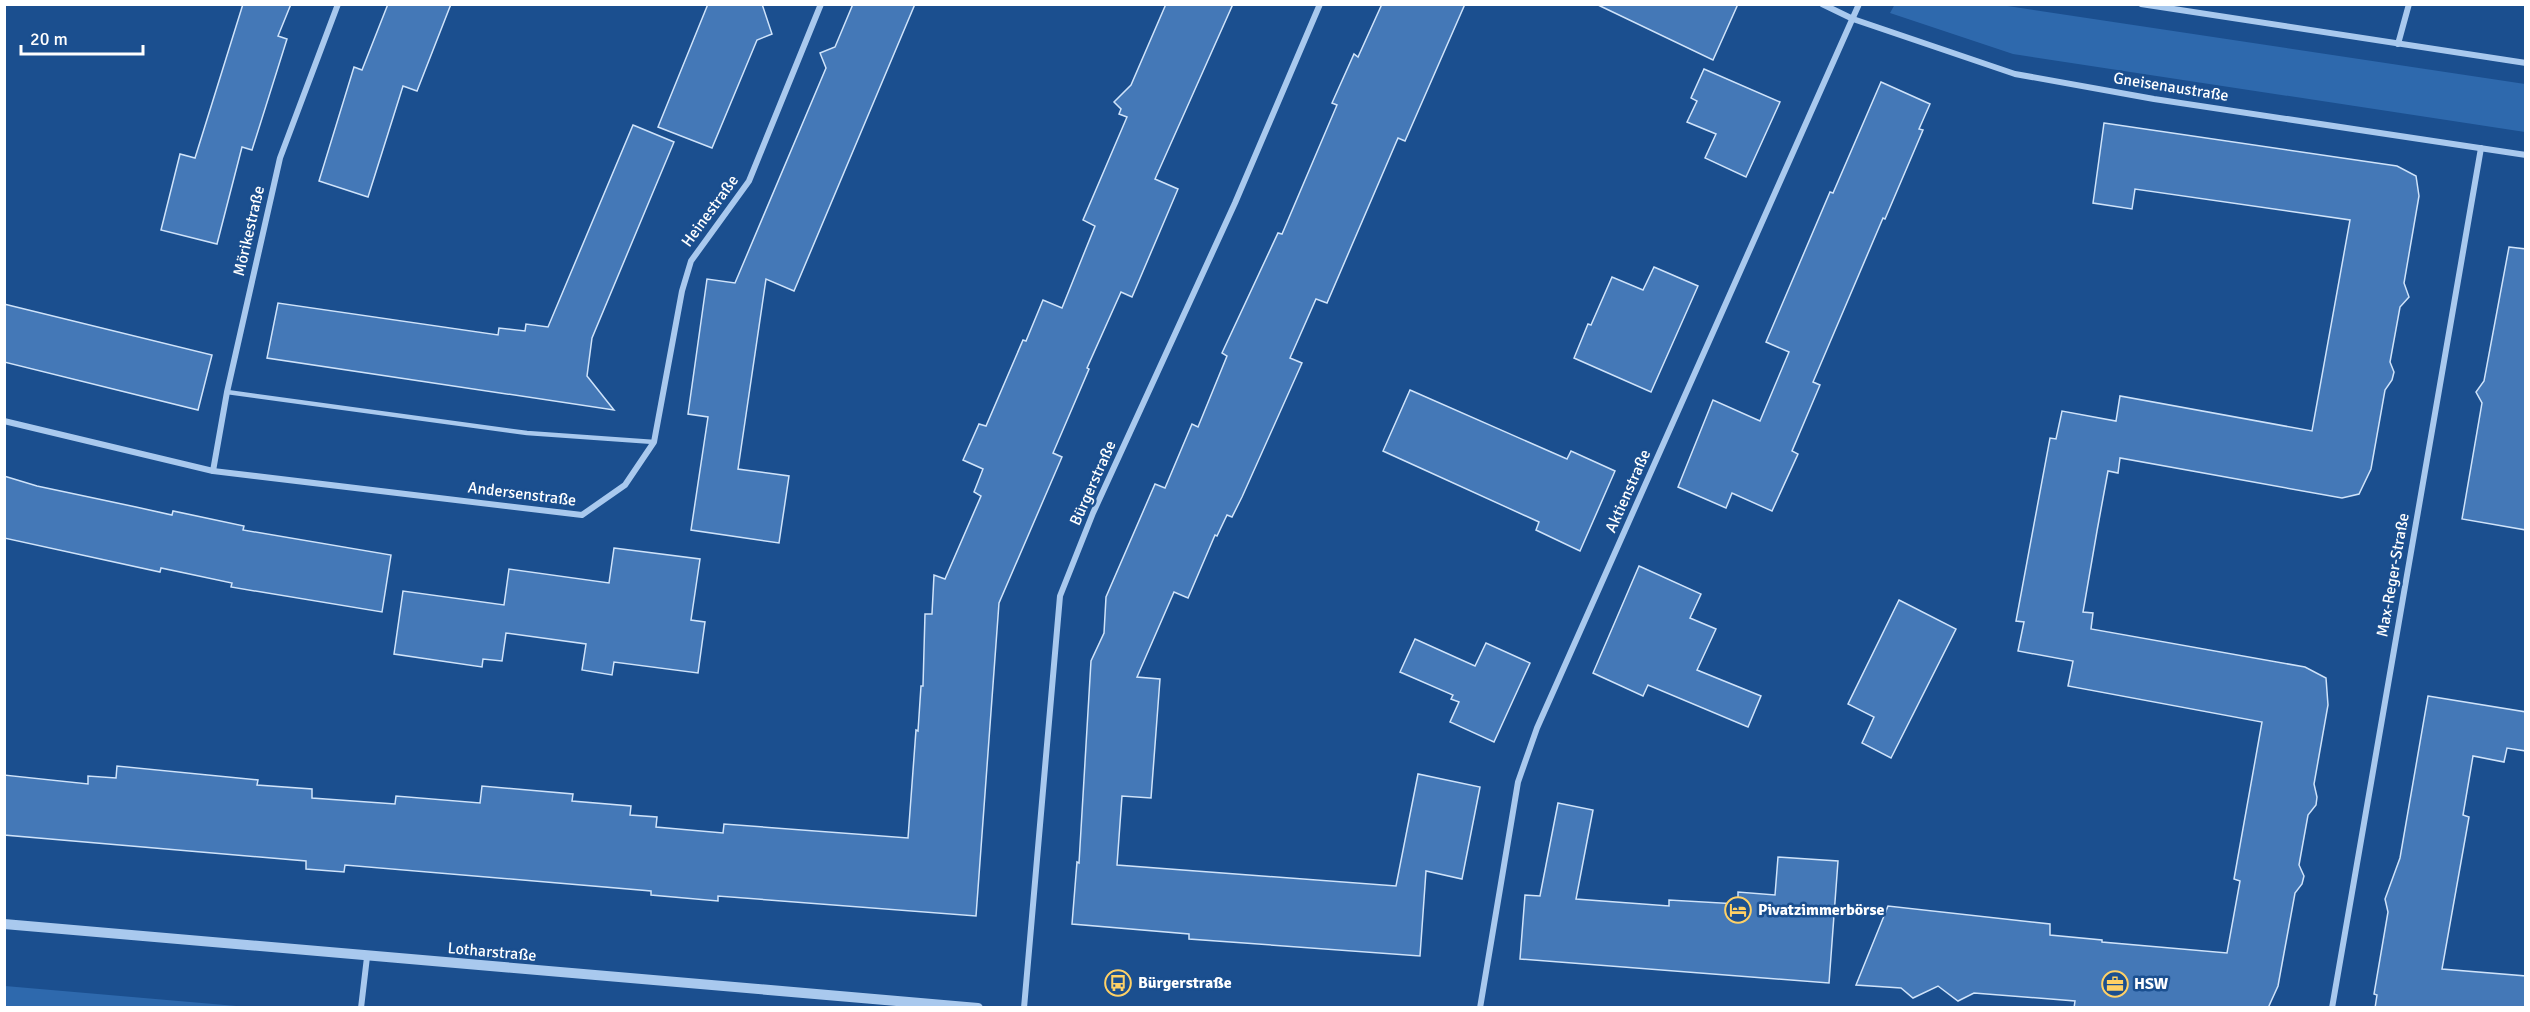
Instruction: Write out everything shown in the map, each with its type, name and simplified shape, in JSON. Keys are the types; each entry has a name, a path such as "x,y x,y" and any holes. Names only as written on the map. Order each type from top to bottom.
{"street":[{"name":"Mörikestraße","path":"213,471 227,392 279,158 338,4"},
{"name":"Heinestraße","path":"654,442 682,291 691,261 749,181 821,4"},
{"name":"Bürgerstraße","path":"1024,1008 1060,596 1094,513 1235,202 1320,4"},
{"name":"Gneisenaustraße","path":"1822,4 1853,19 2015,74 2154,99 2526,155"},
{"name":"Aktienstraße","path":"1480,1008 1518,782 1538,728 1859,4"},
{"path":"2141,4 2526,63"},
{"path":"2398,44 2409,4"},
{"name":"Max-Reger-Straße","path":"2332,1008 2481,148"},
{"name":"Andersenstraße","path":"4,422 213,471 582,515 625,485 654,442"},
{"name":"Lotharstraße","path":"4,924 978,1008"},
{"path":"362,1008 368,957"}],"lane":[{"path":"227,392 527,433 654,442"}],"shaded area":[{"path":"1895,4 2001,5 2525,84 2525,132 2013,54 1890,13"},
{"path":"5,986 248,1007 5,1007"}],"building":[{"path":"243,4 291,4 278,36 287,39 252,150 242,147 217,244 161,230 180,154 195,158"},
{"path":"388,4 451,4 417,91 403,86 368,197 319,181 354,67 362,70"},
{"path":"708,4 762,4 772,34 757,40 712,148 658,127"},
{"path":"853,4 915,4 794,291 766,279 738,469 789,476 779,543 691,530 708,417 688,414 707,279 735,283 826,68 820,53 835,47"},
{"path":"1166,4 1233,4 1155,179 1178,189 1132,297 1121,292 1087,368 1089,369 1053,453 1062,457 999,603 976,916 718,896 718,901 651,895 651,891 345,865 344,872 306,869 306,861 4,835 4,775 88,784 88,776 116,778 117,766 258,780 257,785 312,789 312,798 395,804 396,796 480,803 482,786 573,794 572,801 631,806 630,815 657,817 656,827 723,833 724,824 908,838 916,730 918,731 921,686 923,686 925,614 932,614 934,575 945,579 981,496 974,492 983,469 963,460 979,424 986,426 1043,300 1062,308 1095,226 1083,220 1127,117 1119,114 1121,109 1114,102 1131,85"},
{"path":"1382,4 1465,4 1405,141 1398,138 1327,303 1316,299 1290,358 1302,363 1242,497 1232,517 1227,515 1217,536 1215,535 1188,598 1174,592 1137,677 1160,679 1151,798 1122,796 1117,865 1396,886 1418,774 1480,787 1462,879 1426,871 1420,956 1189,939 1189,934 1072,924 1077,862 1079,863 1091,661 1104,633 1106,597 1155,484 1165,488 1192,424 1198,427 1227,356 1222,353 1278,233 1282,234 1337,105 1332,103 1354,54 1358,57"},
{"path":"1596,4 1738,4 1713,60"},
{"path":"1704,69 1780,102 1746,177 1705,158 1716,134 1687,122 1697,101 1691,98"},
{"path":"1881,82 1930,104 1919,129 1923,130 1813,382 1820,385 1792,451 1798,454 1772,511 1732,493 1726,508 1678,487 1713,400 1760,421 1789,352 1766,342 1830,192 1833,193"},
{"path":"2104,123 2397,166 2416,176 2419,196 2404,283 2409,297 2400,307 2390,362 2394,372 2385,390 2371,469 2359,494 2342,498 2120,458 2118,473 2108,471 2097,531 2083,612 2093,613 2091,629 2305,667 2326,678 2328,705 2314,784 2316,805 2308,815 2299,865 2304,876 2302,884 2295,893 2278,986 2268,1008 2074,1008 2075,1001 1974,993 1958,1001 1938,986 1913,998 1901,988 1856,985 1888,906 2050,924 2050,935 2227,953 2240,881 2234,879 2262,722 2068,686 2073,661 2018,651 2024,622 2016,621 2050,438 2056,439 2062,411 2116,421 2120,396 2312,431 2350,220 2135,189 2132,209 2093,203"},
{"path":"633,125 674,142 592,338 587,376 614,410 267,358 278,303 498,335 499,328 525,331 526,324 548,327"},
{"path":"2509,247 2526,249 2526,530 2462,519 2482,403 2476,392 2484,381"},
{"path":"1654,267 1698,286 1651,392 1574,358 1612,277 1643,290"},
{"path":"4,304 212,355 198,410 4,362"},
{"path":"1410,390 1567,459 1571,451 1615,471 1580,551 1536,530 1539,522 1383,451"},
{"path":"4,476 37,486 172,515 173,511 244,526 243,530 391,555 382,612 231,587 232,583 161,568 160,572 4,538"},
{"path":"614,548 700,559 691,620 705,622 698,673 614,662 612,675 582,670 586,644 506,633 502,661 483,659 482,667 394,654 403,591 504,605 509,569 609,583"},
{"path":"1639,566 1701,594 1690,618 1716,629 1697,670 1761,696 1748,727 1648,685 1643,696 1593,673"},
{"path":"1899,600 1956,629 1891,758 1862,743 1874,717 1848,704"},
{"path":"1415,639 1475,666 1486,643 1530,663 1494,742 1450,722 1459,702 1451,699 1453,695 1400,672"},
{"path":"2428,696 2526,712 2526,751 2507,748 2504,762 2473,756 2463,815 2469,817 2442,969 2526,976 2526,1008 2375,1008 2377,995 2374,994 2388,912 2385,899 2400,858"},
{"path":"1558,803 1593,810 1576,899 1669,906 1669,900 1738,904 1738,892 1775,895 1778,857 1838,861 1829,983 1520,959 1525,895 1540,896"}],"place":[{"name":"Pivatzimmerbörse","path":"1738,910"},
{"name":"Bürgerstraße","path":"1118,983"},
{"name":"HSW","path":"2115,984"}]}
